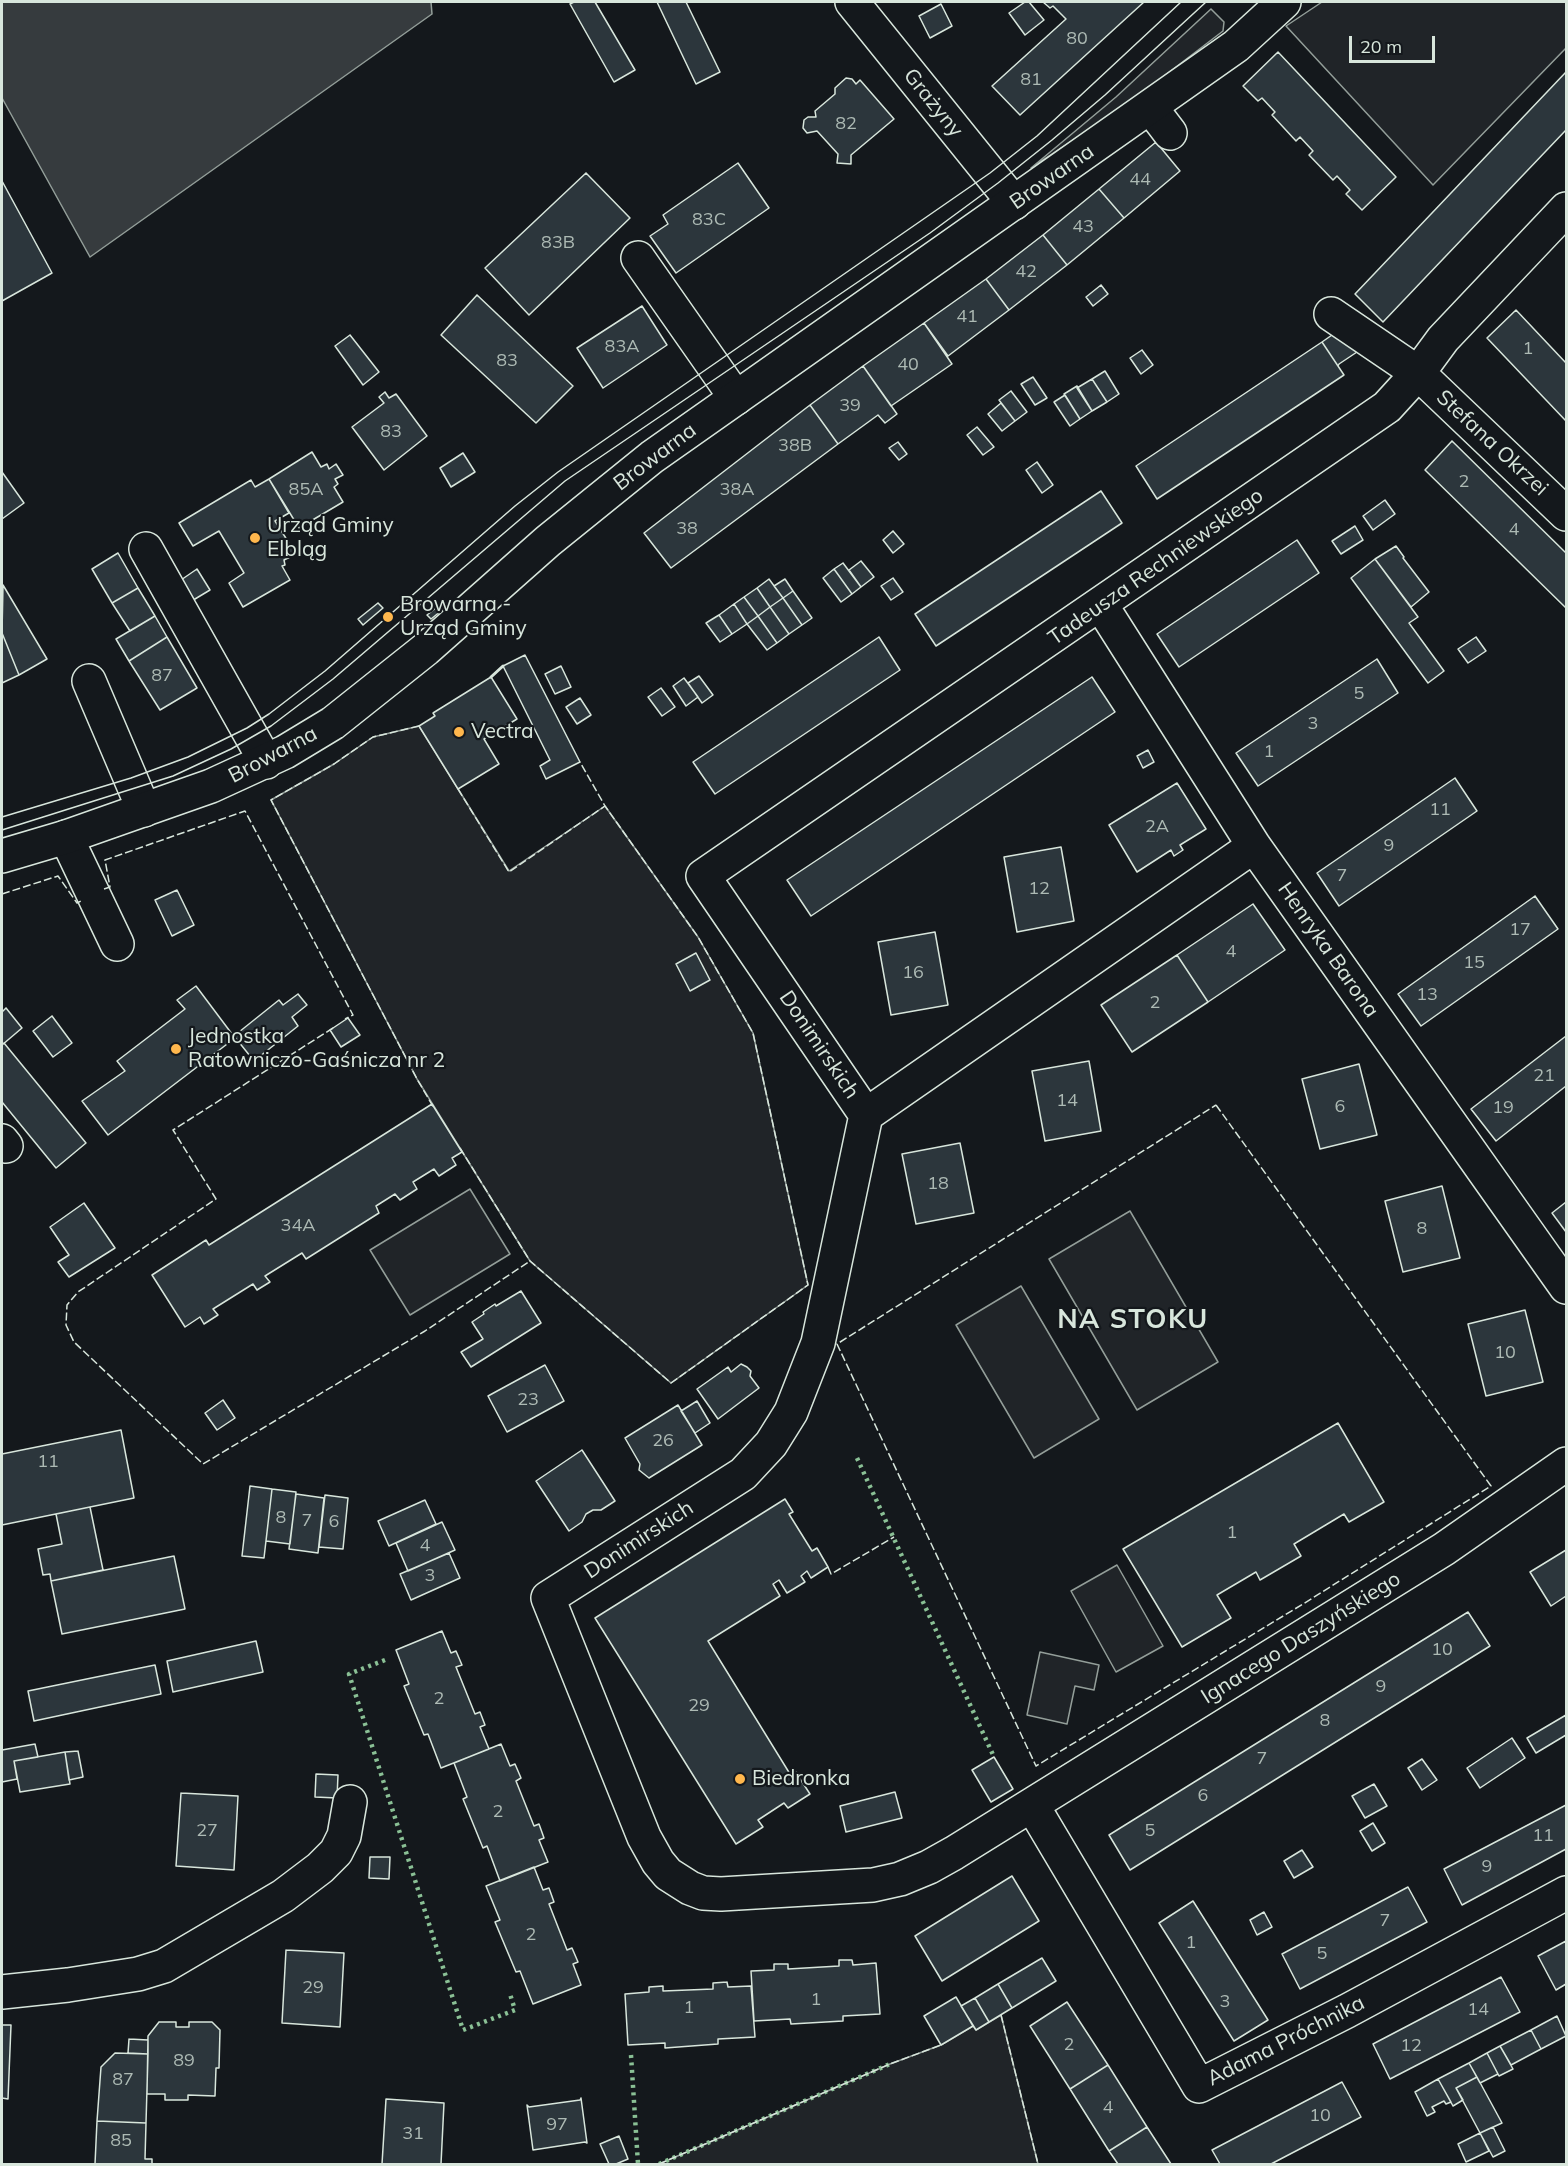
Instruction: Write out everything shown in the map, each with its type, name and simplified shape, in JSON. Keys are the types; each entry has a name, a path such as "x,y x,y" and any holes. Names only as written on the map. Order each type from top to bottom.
{"street":[{"name":"Grażyny","path":"852,2 1014,204"},
{"name":"Browarna","path":"2,856 66,837 211,786 266,762 333,723 426,649 597,500 652,457 1014,204 1160,120 1284,2"},
{"name":"Tadeusza Rechniewskiego","path":"703,876 1387,407 1418,373 1443,339 1566,209"},
{"path":"638,258 736,398"},
{"name":"Stefana Okrzei","path":"1331,314 1418,373 1566,514"},
{"path":"146,549 266,762"},
{"name":"Henryka Barona","path":"1101,605 1254,846 1566,1287"},
{"path":"89,681 144,810"},
{"path":"66,837 117,944"},
{"path":"867,1114 1254,846"},
{"name":"Donimirskich","path":"703,876 867,1114 818,1343 791,1412 771,1444 742,1474 548,1598 644,1837 663,1868 690,1888 703,1893 721,1894 873,1885 892,1881 930,1867 1032,1805"},
{"name":"Ignacego Daszyńskiego","path":"1032,1805 1444,1549 1566,1464"},
{"path":"2,1992 138,1974 164,1966 283,1896 320,1868 336,1852 344,1836 350,1802"},
{"name":"Adama Próchnika","path":"1032,1805 1199,2086 1347,2011 1566,1893"}],"shaded area":[{"path":"2,2 431,2 432,14 90,257 2,98"},
{"path":"1322,2 1566,2 1566,48 1433,185 1286,26"},
{"path":"1211,9 1224,22 1223,31 1125,106 1031,168 1116,97"},
{"path":"419,726 509,871 605,806 698,937 753,1033 808,1285 671,1383 530,1261 417,1079 271,800 334,764 373,737"},
{"path":"470,1189 510,1254 410,1315 370,1250"},
{"path":"1130,1211 1218,1362 1137,1410 1049,1259"},
{"path":"1021,1286 1099,1419 1034,1458 956,1325"},
{"path":"1117,1565 1163,1646 1116,1672 1071,1591"},
{"path":"1040,1652 1099,1665 1094,1690 1075,1686 1067,1724 1027,1715"},
{"path":"1001,2015 1038,2164 659,2164 890,2064 941,2045 973,2026 976,2030"}],"building":[{"path":"595,2 635,70 614,82 570,4"},
{"path":"657,2 686,2 720,72 696,84"},
{"path":"1025,2 1029,2 1044,20 1025,35 1009,13"},
{"path":"1043,2 1144,2 1020,115 992,86 1066,19 1053,6 1050,8"},
{"path":"941,4 952,26 930,38 919,16"},
{"path":"1278,52 1396,177 1362,210 1346,194 1350,190 1337,176 1333,180 1309,155 1313,151 1300,137 1296,141 1272,115 1275,112 1262,98 1258,101 1243,86"},
{"path":"1566,72 1566,130 1383,322 1355,294"},
{"path":"846,78 852,79 856,84 860,80 894,119 851,155 851,164 837,163 838,154 817,131 807,133 803,128 804,120 808,117 816,117 815,111 835,94 835,88"},
{"path":"1156,142 1180,171 1124,218 1099,189"},
{"path":"738,163 769,208 676,273 650,236 668,224 663,215"},
{"path":"586,173 630,218 529,315 485,268"},
{"path":"2,181 52,273 2,301"},
{"path":"1099,189 1124,218 1067,265 1043,235"},
{"path":"1043,235 1067,265 1009,310 986,279"},
{"path":"986,279 1009,310 948,356 924,323"},
{"path":"1101,285 1108,294 1093,306 1086,297"},
{"path":"477,295 573,386 536,423 441,335"},
{"path":"642,306 667,345 603,388 577,348"},
{"path":"1516,310 1566,363 1566,421 1487,338"},
{"path":"924,323 952,364 891,406 863,366"},
{"path":"1342,328 1357,352 1338,366 1322,342"},
{"path":"350,335 379,372 363,385 335,346"},
{"path":"1322,342 1344,375 1157,499 1136,466"},
{"path":"1142,350 1153,365 1141,374 1130,358"},
{"path":"863,366 897,414 885,423 878,415 838,444 810,405"},
{"path":"1105,371 1119,394 1107,402 1092,379"},
{"path":"1033,377 1047,398 1035,405 1021,384"},
{"path":"1092,379 1107,402 1092,411 1077,388"},
{"path":"1077,386 1092,411 1080,419 1064,394"},
{"path":"1011,391 1027,412 1015,421 999,400"},
{"path":"385,392 389,398 396,394 427,436 384,470 352,427 384,403 379,397"},
{"path":"1065,395 1080,419 1070,426 1054,402"},
{"path":"1001,403 1015,421 1002,431 988,414"},
{"path":"810,405 838,444 671,568 644,533"},
{"path":"977,427 994,447 983,455 967,435"},
{"path":"1452,441 1566,553 1566,608 1425,470"},
{"path":"898,442 907,454 899,460 889,448"},
{"path":"312,452 321,467 327,464 329,469 336,464 343,475 335,479 338,484 334,487 343,502 299,528 269,479"},
{"path":"463,453 475,472 451,487 440,468"},
{"path":"1037,462 1053,485 1042,493 1026,470"},
{"path":"2,472 24,503 2,519"},
{"name":"Urząd Gminy Elbląg","path":"269,479 289,513 275,521 296,554 284,560 285,565 282,566 290,580 243,607 229,583 244,573 219,531 193,546 179,523 251,480 255,487"},
{"path":"1101,491 1122,523 936,646 915,614"},
{"path":"1385,500 1395,514 1373,530 1363,516"},
{"path":"1355,526 1363,540 1341,554 1332,541"},
{"path":"893,531 904,544 893,553 883,540"},
{"path":"1297,540 1319,573 1179,667 1157,634"},
{"path":"1396,546 1429,592 1411,607 1375,559"},
{"path":"118,553 138,588 112,603 92,569"},
{"path":"1375,559 1418,617 1409,623 1444,671 1428,683 1351,578"},
{"path":"861,561 874,577 861,587 849,570"},
{"path":"843,563 861,587 852,594 834,569"},
{"path":"197,569 210,590 190,602 178,582"},
{"path":"834,569 852,594 841,602 823,578"},
{"path":"893,578 903,592 891,600 881,586"},
{"path":"769,579 783,598 770,607 757,588"},
{"path":"785,579 793,591 783,598 774,586"},
{"path":"3,585 47,659 19,675 2,633"},
{"path":"138,588 155,616 130,631 112,603"},
{"path":"757,588 770,607 758,616 744,597"},
{"path":"793,591 812,618 802,625 783,598"},
{"path":"744,597 758,616 747,624 734,604"},
{"path":"783,598 802,625 789,634 770,607"},
{"path":"378,603 383,608 363,625 358,619"},
{"path":"442,603 446,607 431,619 427,615"},
{"path":"734,604 747,624 732,634 719,615"},
{"path":"770,607 789,634 777,643 758,616"},
{"path":"719,615 732,634 720,642 706,623"},
{"path":"155,616 167,637 129,661 116,639"},
{"path":"758,616 777,643 767,650 747,624"},
{"path":"2,633 19,675 2,683"},
{"path":"167,637 197,688 160,710 129,661"},
{"path":"879,637 900,670 715,794 693,762"},
{"path":"1476,637 1486,651 1468,663 1458,649"},
{"path":"525,655 580,762 546,779 540,766 550,760 503,666"},
{"path":"1377,659 1398,693 1258,786 1236,753"},
{"path":"561,666 571,687 555,694 545,674"},
{"path":"699,676 713,695 702,703 688,683"},
{"name":"Vectra","path":"491,677 517,719 484,739 499,764 458,789 419,726 435,716 433,713"},
{"path":"1092,677 1115,712 811,916 787,880"},
{"path":"684,678 698,697 686,706 673,686"},
{"path":"661,688 675,707 662,716 648,697"},
{"path":"580,698 591,715 577,724 566,707"},
{"path":"1148,750 1154,762 1143,768 1137,756"},
{"path":"1455,778 1477,811 1339,906 1317,873"},
{"path":"1177,783 1206,829 1180,845 1183,850 1174,856 1171,850 1137,872 1109,825"},
{"path":"1061,847 1074,921 1017,932 1004,857"},
{"path":"177,890 194,925 172,936 155,900"},
{"path":"1535,896 1558,929 1421,1026 1398,994"},
{"path":"1253,904 1285,950 1208,1002 1177,955"},
{"path":"935,932 948,1005 891,1015 878,942"},
{"path":"696,953 710,980 690,991 676,964"},
{"path":"1177,955 1208,1002 1132,1052 1101,1005"},
{"name":"Jednostka Ratowniczo-Gaśnicza nr 2","path":"196,986 235,1038 108,1135 82,1101 125,1071 117,1061 185,1009 177,1000"},
{"path":"298,994 307,1005 292,1017 298,1026 254,1061 234,1036 279,1000 283,1005"},
{"path":"6,1008 22,1028 2,1045 2,1012"},
{"path":"52,1016 72,1043 53,1057 33,1031"},
{"path":"348,1018 360,1035 341,1047 330,1030"},
{"path":"1566,1036 1566,1086 1496,1141 1471,1109"},
{"path":"4,1043 86,1143 56,1168 2,1102 2,1045"},
{"path":"1089,1061 1101,1131 1045,1141 1032,1071"},
{"path":"1359,1064 1377,1135 1320,1149 1302,1079"},
{"path":"432,1104 462,1152 452,1158 456,1165 439,1176 434,1169 413,1182 417,1189 400,1200 395,1194 376,1206 379,1213 306,1259 302,1253 265,1276 270,1282 257,1290 253,1284 213,1309 218,1315 204,1324 200,1317 185,1327 152,1275 206,1240 209,1245"},
{"path":"960,1143 974,1213 916,1224 902,1154"},
{"path":"1442,1186 1460,1258 1403,1272 1385,1201"},
{"path":"1566,1202 1566,1232 1552,1213"},
{"path":"84,1203 115,1248 69,1277 58,1262 69,1255 50,1227"},
{"path":"521,1291 541,1323 471,1367 461,1352 483,1339 472,1322 495,1304 496,1306"},
{"path":"1525,1310 1543,1382 1486,1396 1468,1324"},
{"path":"741,1364 751,1371 750,1376 759,1388 718,1419 697,1389 728,1367 731,1372"},
{"path":"545,1365 564,1401 507,1432 488,1396"},
{"path":"223,1400 235,1418 217,1430 205,1413"},
{"path":"697,1401 710,1423 695,1433 681,1411"},
{"path":"678,1405 702,1445 649,1478 639,1470 640,1464 625,1438"},
{"path":"1338,1423 1384,1502 1349,1522 1344,1514 1294,1544 1301,1556 1260,1580 1256,1572 1217,1595 1231,1618 1182,1647 1123,1549"},
{"path":"121,1430 134,1498 2,1525 2,1454"},
{"path":"582,1450 615,1501 601,1510 593,1510 586,1514 582,1522 569,1531 536,1481"},
{"path":"250,1486 272,1489 264,1558 242,1556"},
{"path":"272,1489 296,1492 290,1544 266,1541"},
{"path":"296,1494 324,1498 318,1553 289,1549"},
{"path":"325,1495 348,1498 343,1549 319,1547"},
{"path":"785,1499 793,1512 789,1514 812,1551 817,1548 828,1567 811,1578 807,1571 801,1576 805,1582 787,1593 779,1580 773,1584 780,1596 708,1641 790,1774 795,1771 810,1794 788,1808 784,1803 758,1820 763,1827 736,1844 595,1618"},
{"path":"425,1500 436,1524 389,1546 378,1521"},
{"path":"90,1507 103,1570 51,1581 50,1574 43,1575 38,1549 62,1544 56,1514"},
{"path":"442,1522 455,1550 408,1571 396,1543"},
{"path":"1566,1550 1566,1596 1551,1606 1530,1572"},
{"path":"449,1553 460,1578 411,1600 400,1574"},
{"path":"174,1556 185,1609 62,1634 51,1581"},
{"path":"1468,1612 1490,1646 1130,1870 1109,1835"},
{"path":"442,1631 451,1653 456,1651 462,1665 456,1667 475,1714 480,1712 485,1725 480,1727 489,1749 441,1768 428,1734 424,1735 404,1686 409,1684 396,1650"},
{"path":"256,1641 263,1672 173,1692 167,1661"},
{"path":"155,1665 161,1694 34,1721 28,1691"},
{"path":"1566,1715 1566,1735 1536,1753 1527,1738"},
{"path":"1512,1738 1525,1758 1480,1788 1467,1768"},
{"path":"35,1744 38,1757 14,1761 17,1779 2,1782 2,1750"},
{"path":"501,1744 510,1766 515,1764 521,1778 516,1781 534,1826 539,1824 544,1838 539,1840 548,1862 500,1881 487,1846 483,1848 463,1799 467,1797 454,1763"},
{"path":"78,1751 83,1777 69,1780 65,1752"},
{"path":"65,1752 70,1784 20,1792 14,1761"},
{"path":"994,1757 1013,1789 991,1802 972,1770"},
{"path":"1422,1759 1437,1780 1422,1790 1408,1768"},
{"path":"316,1774 338,1775 337,1798 315,1797"},
{"path":"1374,1784 1387,1806 1365,1818 1352,1796"},
{"path":"895,1792 902,1818 846,1832 840,1806"},
{"path":"181,1793 238,1796 234,1870 176,1866"},
{"path":"1566,1805 1566,1849 1462,1905 1444,1869"},
{"path":"1373,1823 1385,1843 1372,1851 1360,1831"},
{"path":"1302,1850 1313,1867 1294,1878 1284,1861"},
{"path":"370,1857 390,1857 389,1879 369,1878"},
{"path":"534,1867 543,1890 549,1888 554,1902 549,1904 567,1950 572,1948 578,1962 573,1964 581,1985 533,2004 520,1971 516,1972 495,1922 500,1920 486,1886"},
{"path":"1012,1876 1039,1921 942,1981 915,1936"},
{"path":"1408,1887 1427,1922 1300,1989 1282,1954"},
{"path":"1193,1901 1268,2020 1234,2041 1159,1923"},
{"path":"1264,1912 1272,1927 1257,1935 1250,1920"},
{"path":"1566,1941 1566,1984 1556,1990 1538,1956"},
{"path":"286,1950 344,1953 340,2027 282,2023"},
{"path":"1042,1958 1056,1981 1012,2008 998,1984"},
{"path":"839,1960 852,1960 853,1965 876,1963 880,2014 843,2016 843,2021 791,2024 790,2019 754,2021 751,1971 774,1970 774,1964 788,1964 788,1969 839,1966"},
{"path":"1501,1977 1520,2012 1390,2079 1373,2044"},
{"path":"727,1982 728,1987 751,1986 755,2037 718,2039 718,2044 665,2048 665,2043 628,2045 625,1994 649,1992 649,1987 663,1986 663,1991 713,1989 713,1983"},
{"path":"998,1984 1012,2008 989,2022 975,1998"},
{"path":"956,1997 973,2026 941,2045 924,2016"},
{"path":"975,1998 989,2022 976,2030 961,2006"},
{"path":"1067,2002 1108,2065 1070,2089 1030,2026"},
{"path":"1557,2016 1566,2036 1541,2049 1531,2030"},
{"path":"159,2022 176,2022 176,2027 189,2027 189,2022 212,2022 220,2030 219,2068 216,2068 215,2096 188,2095 188,2100 165,2100 165,2094 147,2094 148,2036"},
{"path":"2,2025 11,2025 8,2099 2,2098"},
{"path":"1531,2030 1541,2049 1511,2065 1500,2046"},
{"path":"129,2039 148,2040 148,2054 128,2053"},
{"path":"1500,2046 1513,2069 1499,2076 1487,2053"},
{"path":"115,2053 148,2054 146,2123 97,2121 101,2067"},
{"path":"1487,2053 1498,2074 1480,2083 1469,2063"},
{"path":"1469,2063 1477,2077 1456,2088 1463,2100 1453,2106 1438,2079"},
{"path":"1108,2065 1147,2127 1109,2151 1070,2089"},
{"path":"1477,2077 1502,2123 1480,2133 1456,2088"},
{"path":"1438,2079 1451,2102 1446,2104 1444,2101 1432,2107 1435,2112 1427,2116 1415,2092"},
{"path":"1342,2082 1361,2117 1271,2164 1220,2164 1212,2150"},
{"path":"581,2098 587,2143 533,2150 527,2105 529,2107 580,2100"},
{"path":"386,2099 444,2103 441,2164 382,2164"},
{"path":"97,2121 146,2123 145,2159 152,2159 152,2164 95,2164"},
{"path":"1147,2127 1171,2164 1118,2164 1109,2151"},
{"path":"1493,2127 1505,2151 1493,2157 1480,2133"},
{"path":"1480,2133 1489,2151 1466,2162 1458,2144"},
{"path":"619,2136 628,2159 609,2164 600,2144"}],"tram line":[{"path":"2,817 131,778 188,757 247,728 269,714 325,671 515,506 558,472 990,173 1037,136 1181,2"},
{"path":"2,830 173,776 231,749 271,726 333,679 565,481 930,233 998,183 1105,95 1206,2"}],"hedge":[{"path":"857,1458 994,1757"},
{"path":"385,1660 349,1674 463,2030 515,2010 510,1994"},
{"path":"631,2055 638,2164"},
{"path":"659,2164 890,2064"}],"fence":[{"path":"419,726 373,737 334,764 271,800 434,1108"},
{"path":"458,789 509,872 605,806 580,762"},
{"path":"460,1148 530,1261 671,1383 808,1285 753,1033 698,937 605,806"},
{"path":"104,889 110,887 105,860 245,811 353,1015 345,1019"},
{"path":"2,894 58,876 77,903 83,900"},
{"path":"333,1028 173,1130 216,1199 78,1292 67,1305 66,1325 74,1342 203,1464 425,1331 530,1261"},
{"path":"1216,1105 1491,1486 1303,1604 1036,1766 837,1344 1216,1105"},
{"path":"828,1567 831,1574 894,1537"},
{"path":"1001,2015 1038,2164"},
{"path":"659,2164 890,2064 941,2045"}],"wall":[{"path":"491,677 503,666"}],"place":[{"name":"Urząd Gminy Elbląg","path":"255,538"},
{"name":"Browarna - Urząd Gminy","path":"388,617"},
{"name":"Vectra","path":"459,732"},
{"name":"Jednostka Ratowniczo-Gaśnicza nr 2","path":"176,1049"},
{"name":"Biedronka","path":"740,1779"}],"district":[{"name":"NA STOKU","path":"1133,1320"}]}
